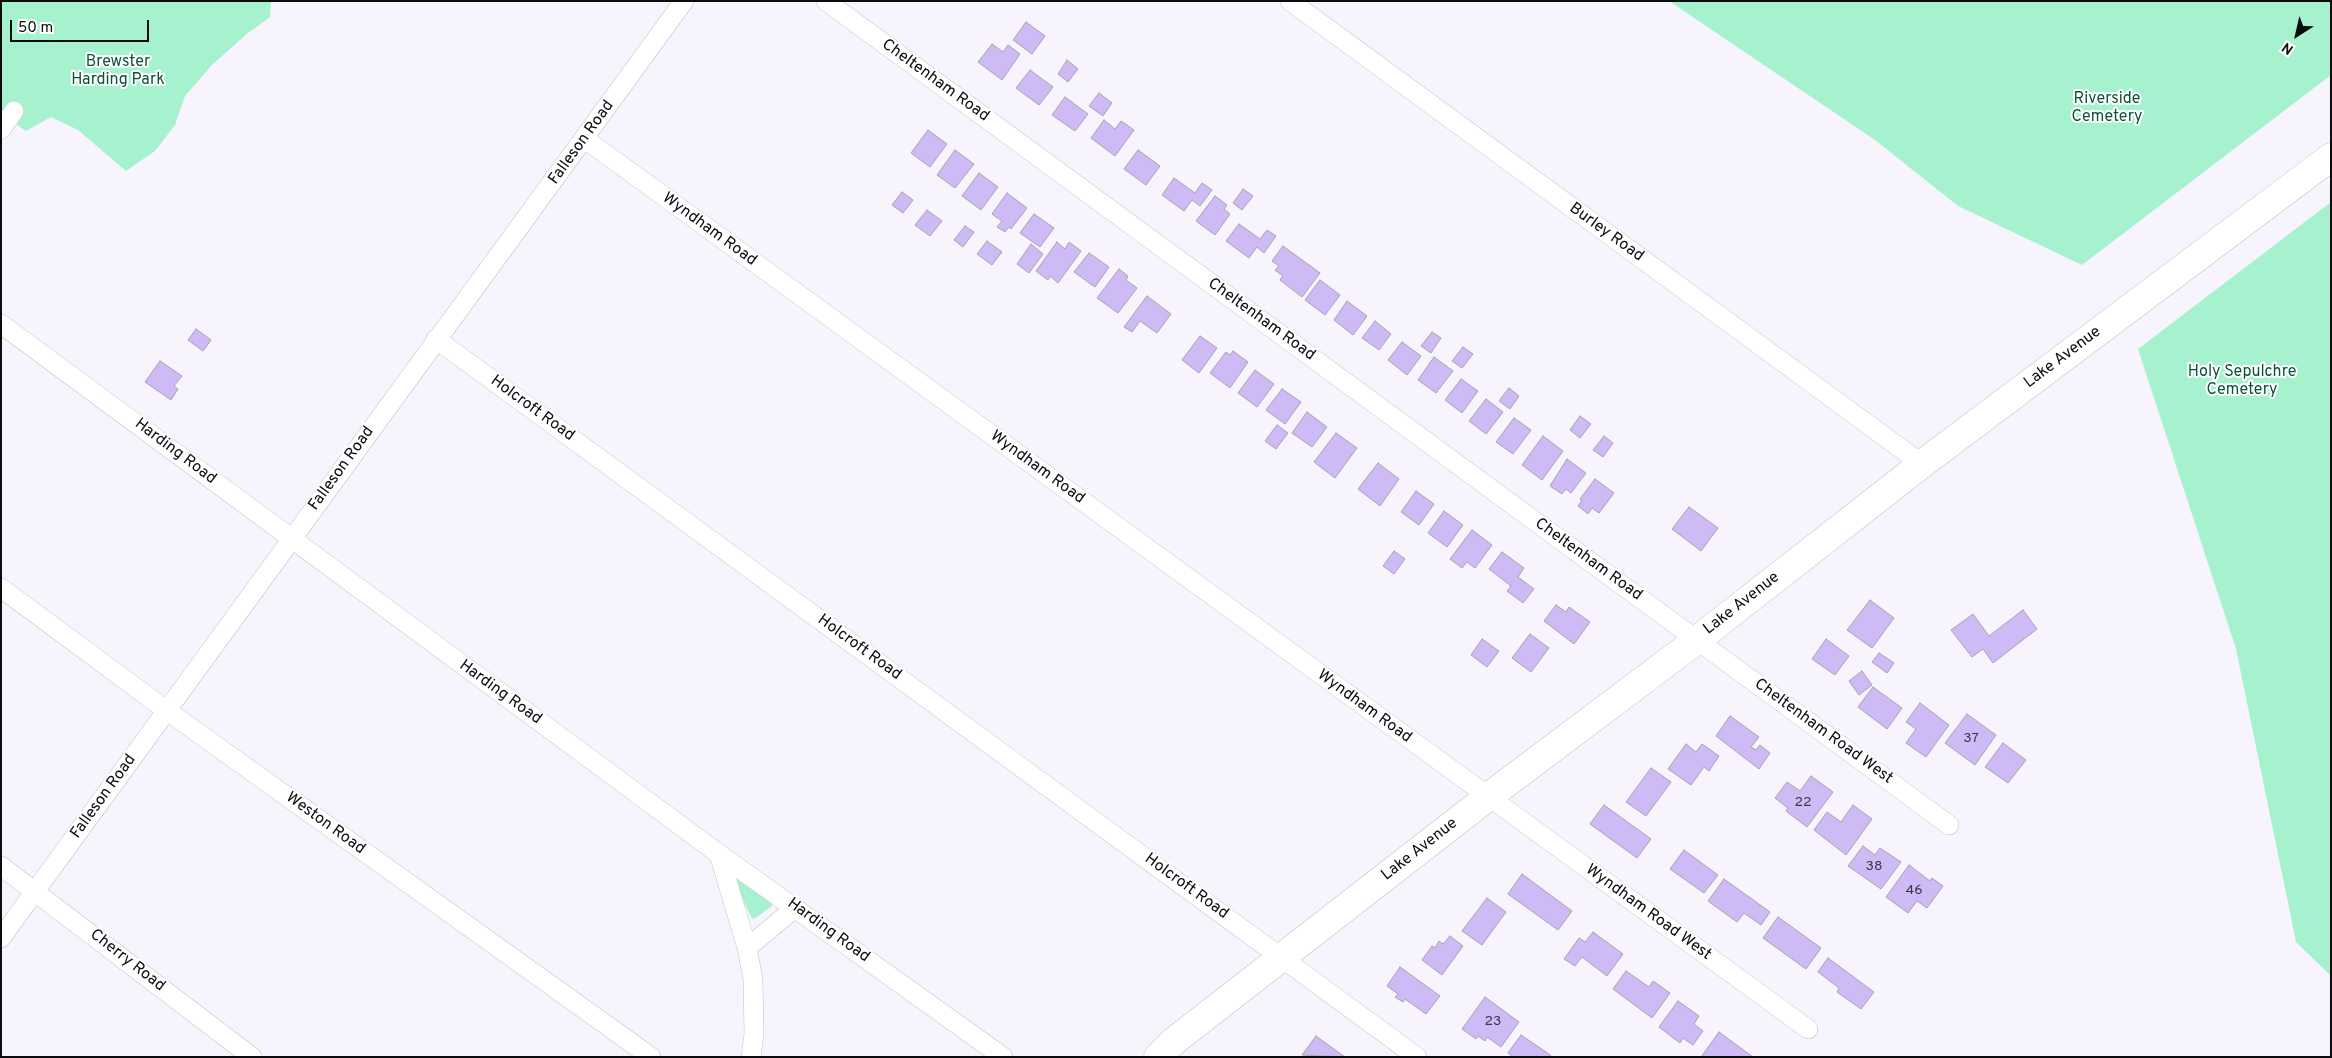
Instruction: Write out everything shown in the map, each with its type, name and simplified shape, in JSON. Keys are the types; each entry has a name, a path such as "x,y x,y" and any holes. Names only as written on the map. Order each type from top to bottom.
{"main road":[{"name":"Lake Avenue","path":"1158,1057 1174,1041 1488,798 1697,640 1922,464 2331,157"}],"street":[{"name":"Falleson Road","path":"1,938 436,339 585,140 684,1"},
{"name":"Cheltenham Road","path":"826,1 1697,640"},
{"name":"Burley Road","path":"1290,1 1922,464"},
{"path":"1,129 14,111"},
{"name":"Wyndham Road","path":"585,140 1488,798"},
{"name":"Harding Road","path":"1,324 719,854 1003,1057"},
{"name":"Holcroft Road","path":"436,339 1283,957 1417,1057"},
{"name":"Weston Road","path":"1,588 166,710 651,1057"},
{"name":"Cheltenham Road West","path":"1697,640 1949,825"},
{"name":"Wyndham Road West","path":"1488,798 1808,1029"},
{"path":"719,854 747,948 753,979 755,1003 751,1057"},
{"name":"Cherry Road","path":"1,866 36,890 252,1057"},
{"path":"747,948 795,908"}],"green space":[{"name":"Brewster Harding Park","path":"1,1 271,1 270,17 248,33 212,65 185,96 175,125 155,151 126,171 78,130 51,117 26,131 1,114"},
{"name":"Riverside Cemetery","path":"1669,1 2331,1 2331,75 2082,265 1958,206 1875,140"},
{"name":"Holy Sepulchre Cemetery","path":"2331,202 2331,976 2296,942 2236,649 2138,349"},
{"path":"735,878 772,903 772,906 754,919 751,917 734,880"}],"building":[{"path":"1026,22 1045,36 1032,54 1013,40"},
{"path":"992,44 1003,52 1008,45 1020,54 1002,80 978,62"},
{"path":"1067,60 1078,69 1068,82 1058,74"},
{"path":"1030,70 1053,87 1039,105 1016,88"},
{"path":"1099,93 1112,103 1103,116 1089,106"},
{"path":"1065,97 1088,114 1075,131 1052,115"},
{"path":"1104,120 1115,129 1121,121 1134,130 1115,156 1091,138"},
{"path":"928,130 947,144 930,167 911,153"},
{"path":"955,150 974,164 955,188 937,175"},
{"path":"1138,150 1160,166 1146,185 1124,169"},
{"path":"979,173 998,187 981,210 962,196"},
{"path":"1174,178 1195,193 1202,183 1212,190 1200,206 1192,200 1184,211 1162,195"},
{"path":"1243,189 1253,196 1242,210 1233,203"},
{"path":"902,192 913,200 903,213 892,205"},
{"path":"1007,193 1027,208 1011,229 1009,227 1005,232 997,227 1002,221 992,214"},
{"path":"1215,196 1227,205 1224,209 1230,214 1215,235 1196,221"},
{"path":"927,210 942,221 930,236 915,225"},
{"path":"1034,214 1054,228 1040,247 1020,233"},
{"path":"1239,224 1260,239 1267,230 1276,236 1264,253 1257,247 1249,258 1226,241"},
{"path":"965,226 974,232 963,247 954,240"},
{"path":"987,241 1002,252 992,265 977,254"},
{"path":"1057,242 1065,249 1069,242 1081,251 1058,283 1050,276 1048,280 1036,271"},
{"path":"1031,244 1043,254 1029,273 1017,264"},
{"path":"1283,246 1320,273 1302,297 1280,280 1283,276 1275,270 1279,266 1272,261"},
{"path":"1089,253 1109,267 1095,287 1074,272"},
{"path":"1119,269 1128,276 1126,280 1137,288 1118,313 1097,298"},
{"path":"1320,280 1340,295 1325,315 1305,300"},
{"path":"1147,296 1171,314 1157,333 1140,321 1132,332 1124,327"},
{"path":"1347,301 1367,316 1353,335 1334,320"},
{"path":"1375,321 1391,334 1379,350 1362,338"},
{"path":"196,329 211,340 203,351 188,340"},
{"path":"1432,332 1441,338 1431,353 1421,346"},
{"path":"1200,336 1217,348 1199,373 1182,360"},
{"path":"1402,342 1421,356 1407,375 1388,360"},
{"path":"1463,347 1473,354 1462,368 1452,361"},
{"path":"1233,351 1248,362 1230,388 1210,373 1226,352 1230,355"},
{"path":"1434,357 1453,371 1436,393 1418,380"},
{"path":"160,361 182,376 174,386 178,389 171,400 145,382"},
{"path":"1255,370 1274,384 1257,407 1238,393"},
{"path":"1461,379 1478,391 1462,413 1445,400"},
{"path":"1509,388 1519,396 1510,409 1499,401"},
{"path":"1282,389 1301,402 1285,424 1266,410"},
{"path":"1486,399 1503,412 1486,434 1469,421"},
{"path":"1307,412 1327,427 1312,447 1292,433"},
{"path":"1580,416 1591,424 1580,438 1570,430"},
{"path":"1514,418 1531,430 1513,454 1496,442"},
{"path":"1277,425 1288,433 1276,449 1265,441"},
{"path":"1336,433 1357,448 1335,478 1314,462"},
{"path":"1543,436 1563,451 1542,480 1522,465"},
{"path":"1604,436 1613,443 1603,457 1593,450"},
{"path":"1567,459 1586,473 1571,493 1566,489 1562,494 1550,486"},
{"path":"1378,463 1399,479 1380,506 1358,489"},
{"path":"1595,479 1614,493 1599,513 1592,508 1588,514 1578,506 1582,500 1580,499"},
{"path":"1416,491 1434,504 1419,525 1401,512"},
{"path":"1689,507 1718,528 1701,551 1672,529"},
{"path":"1444,511 1463,525 1447,547 1428,533"},
{"path":"1472,530 1492,545 1475,568 1467,562 1462,568 1450,559"},
{"path":"1394,551 1405,559 1394,574 1383,566"},
{"path":"1502,552 1524,568 1518,577 1534,589 1523,603 1507,591 1511,586 1489,569"},
{"path":"1870,600 1894,618 1872,648 1847,630"},
{"path":"1556,605 1566,612 1569,607 1590,622 1574,644 1544,621"},
{"path":"2023,610 2037,629 1993,663 1983,649 1972,657 1951,630 1973,614 1989,636"},
{"path":"1530,634 1549,648 1531,672 1512,658"},
{"path":"1482,639 1499,651 1487,667 1471,655"},
{"path":"1826,639 1849,656 1835,675 1812,659"},
{"path":"1879,653 1894,663 1887,673 1872,662"},
{"path":"1862,671 1872,685 1859,695 1849,681"},
{"path":"1873,687 1902,708 1887,729 1858,707"},
{"path":"1920,703 1949,725 1926,757 1906,743 1916,729 1906,722"},
{"path":"1967,714 1996,735 1975,765 1945,743"},
{"path":"1730,716 1759,737 1751,747 1756,750 1760,745 1770,753 1759,769 1716,736"},
{"path":"2003,743 2026,760 2008,783 1985,767"},
{"path":"1686,744 1696,752 1702,744 1719,756 1709,771 1704,767 1691,785 1668,769"},
{"path":"1651,768 1671,782 1646,816 1626,802"},
{"path":"1811,776 1833,792 1807,827 1786,811 1788,808 1775,798 1787,782 1800,791"},
{"path":"1604,805 1651,839 1637,858 1590,824"},
{"path":"1853,805 1872,819 1846,855 1814,830 1827,812 1841,822"},
{"path":"1863,846 1875,855 1880,848 1901,862 1881,889 1848,866"},
{"path":"1684,850 1718,875 1704,893 1670,869"},
{"path":"1909,865 1930,881 1932,878 1943,886 1927,908 1917,901 1908,913 1886,897"},
{"path":"1522,874 1572,911 1558,930 1508,894"},
{"path":"1724,879 1770,912 1761,925 1744,913 1737,922 1708,901"},
{"path":"1487,898 1506,912 1482,945 1462,931"},
{"path":"1778,917 1821,948 1806,969 1763,938"},
{"path":"1593,932 1623,954 1607,976 1582,957 1575,966 1564,959 1579,938 1585,942"},
{"path":"1450,936 1463,946 1442,975 1422,960 1432,946 1435,948 1439,941 1443,944"},
{"path":"1828,958 1874,992 1861,1009 1837,992 1839,988 1818,972"},
{"path":"1400,967 1440,996 1426,1014 1405,999 1403,1002 1395,997 1398,994 1387,986"},
{"path":"1626,971 1649,987 1653,981 1670,993 1652,1018 1613,989"},
{"path":"1485,997 1519,1022 1501,1047 1487,1037 1485,1041 1478,1036 1476,1039 1462,1029"},
{"path":"1678,1001 1699,1016 1694,1024 1703,1031 1693,1045 1683,1038 1680,1043 1659,1027"},
{"path":"1719,1032 1753,1057 1701,1057"},
{"path":"1521,1035 1552,1057 1513,1057 1508,1053"},
{"path":"1316,1036 1345,1057 1302,1055"}]}
